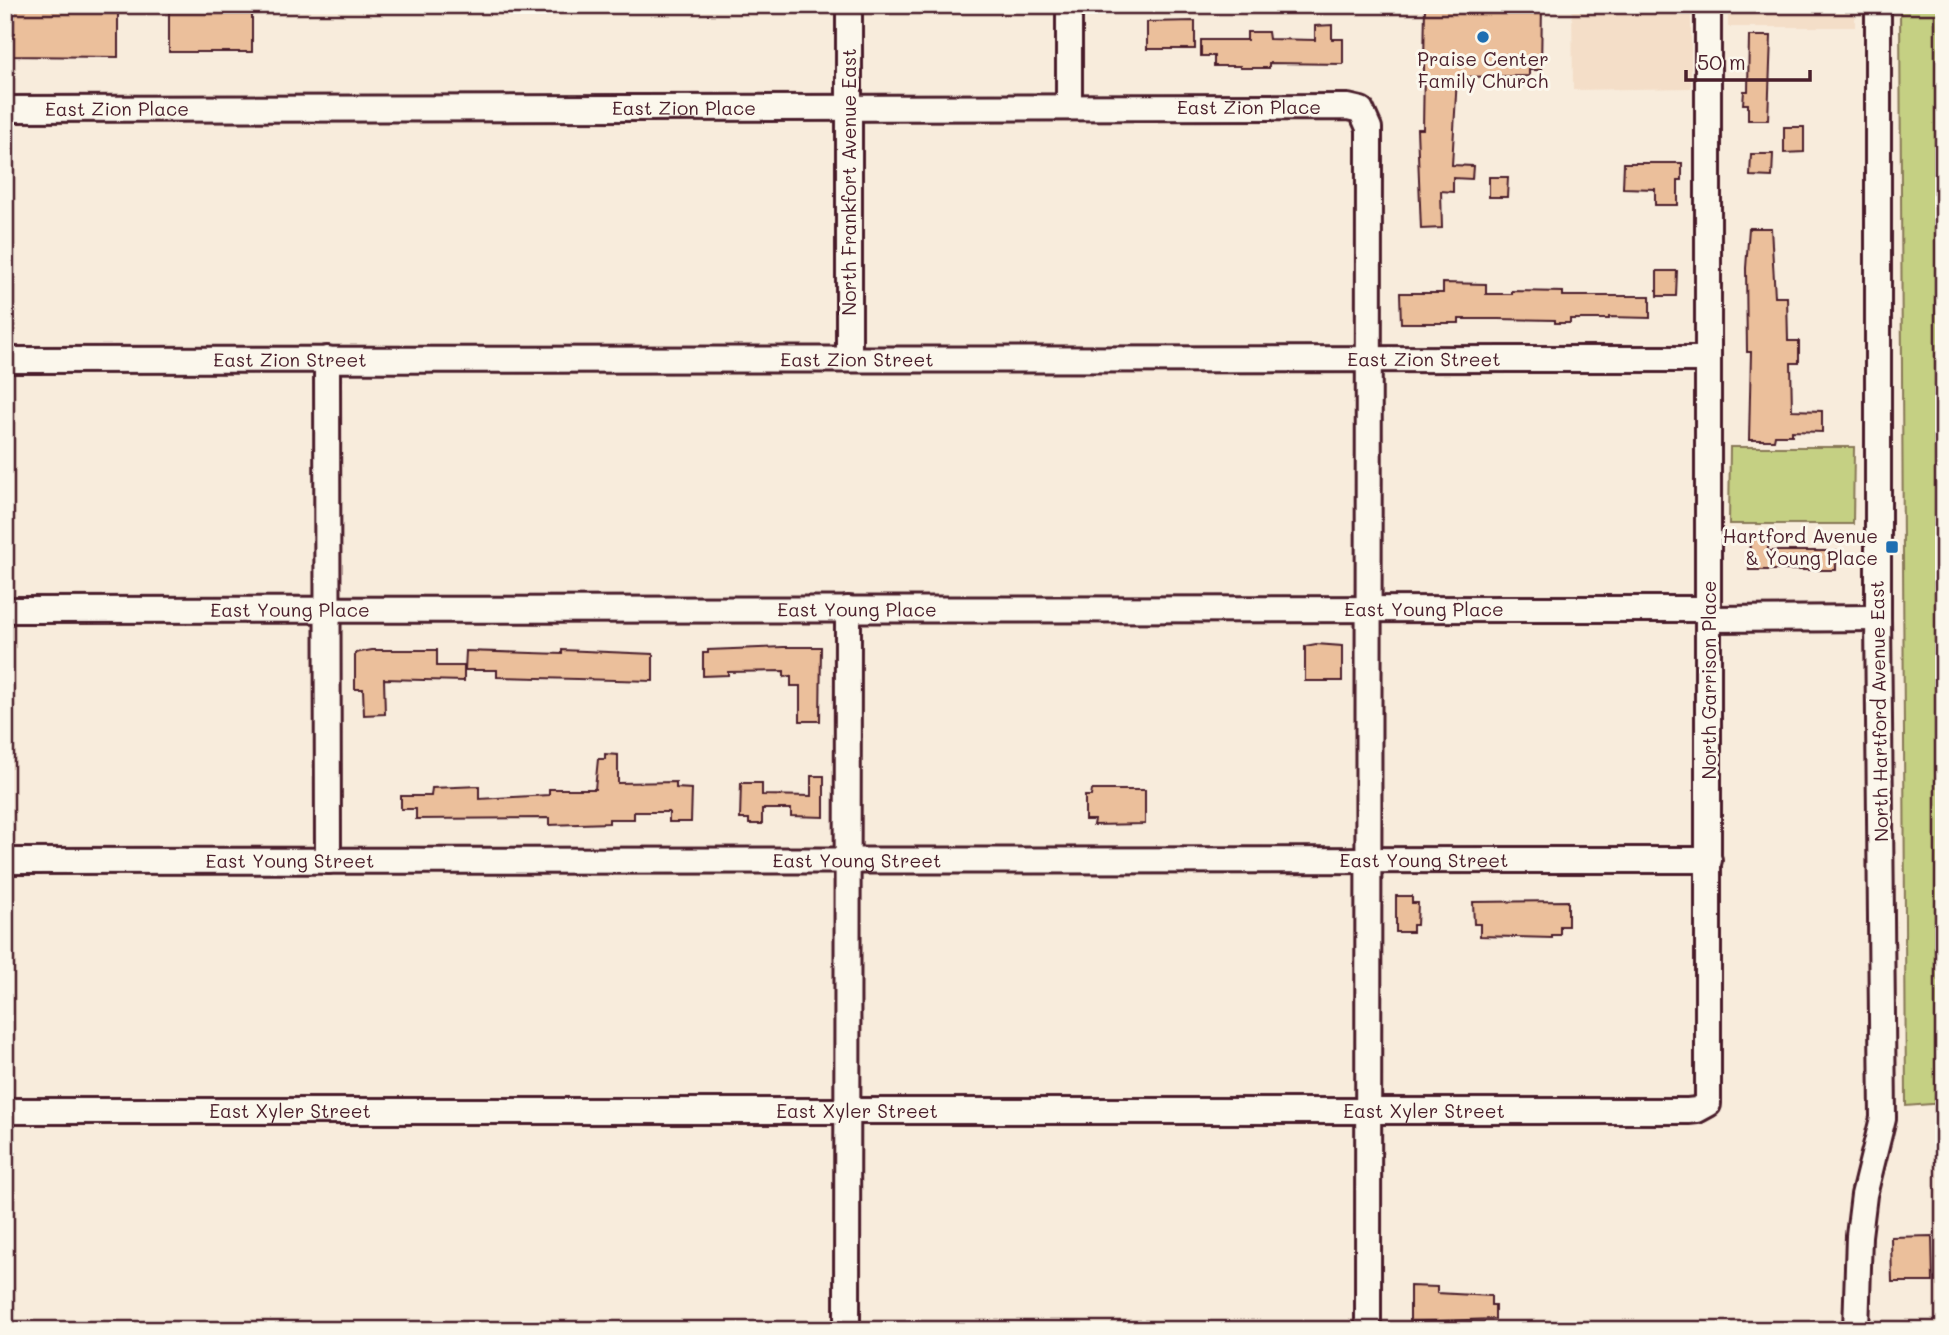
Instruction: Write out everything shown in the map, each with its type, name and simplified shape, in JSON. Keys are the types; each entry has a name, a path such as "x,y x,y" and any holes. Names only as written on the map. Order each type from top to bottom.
{"street":[{"name":"North Frankfort Avenue East","path":"849,5 849,358"},
{"path":"1069,5 1069,106"},
{"name":"North Garrison Place","path":"1708,1104 1709,5"},
{"name":"North Hartford Avenue East","path":"1856,1330 1859,1236 1864,1195 1883,1118 1878,618 1878,5"},
{"name":"East Zion Place","path":"5,109 1348,107 1360,110 1366,116 1370,128 1369,359"},
{"path":"327,359 330,610 328,861"},
{"path":"1368,1330 1371,610 1369,359"},
{"name":"East Zion Street","path":"5,360 1708,359"},
{"path":"847,1330 848,609"},
{"name":"East Young Place","path":"5,610 1371,610 1878,618"},
{"name":"East Young Street","path":"5,861 1370,858 1709,860"},
{"name":"East Xyler Street","path":"5,1111 1688,1111 1698,1110 1708,1104"}],"shaded area":[{"path":"1572,5 1691,5 1691,88 1573,90"},
{"path":"1728,5 1855,5 1855,27 1728,27"}],"green space":[{"path":"1900,5 1944,5 1944,1103 1906,1106"},
{"path":"1730,447 1854,447 1853,524 1729,524"}],"building":[{"path":"5,5 118,5 118,57 5,56"},
{"path":"169,5 246,5 246,11 252,11 252,52 169,52"},
{"path":"1425,5 1542,5 1541,70 1529,70 1529,76 1457,77 1452,165 1473,166 1472,179 1453,178 1453,192 1441,191 1442,228 1421,229 1417,129 1423,129"},
{"path":"1195,21 1195,49 1147,49 1147,22"},
{"path":"1332,25 1332,39 1343,39 1343,64 1269,63 1269,68 1240,68 1214,66 1214,56 1201,56 1201,40 1247,40 1247,32 1268,32 1269,39 1315,40 1315,26"},
{"path":"1749,36 1771,36 1768,120 1748,120 1748,104 1743,104 1744,91 1748,91"},
{"path":"1784,127 1804,127 1804,152 1784,153"},
{"path":"1751,154 1773,154 1772,177 1750,176"},
{"path":"1624,163 1682,163 1682,180 1678,180 1678,205 1655,205 1655,189 1623,188"},
{"path":"1489,177 1508,177 1507,197 1489,197"},
{"path":"1749,228 1771,228 1775,297 1787,297 1788,341 1799,341 1799,363 1791,363 1792,410 1822,411 1822,432 1792,431 1792,435 1775,435 1774,440 1749,440 1751,352 1747,352 1746,268"},
{"path":"1657,271 1677,271 1676,296 1657,296"},
{"path":"1443,283 1486,284 1486,294 1512,294 1512,291 1563,292 1563,296 1650,296 1650,318 1570,319 1570,323 1555,323 1555,320 1459,319 1459,323 1401,323 1400,293 1443,293"},
{"path":"1750,536 1768,537 1768,551 1836,551 1836,570 1749,570"},
{"path":"1305,646 1342,646 1342,681 1305,681"},
{"path":"821,647 820,721 800,721 800,686 791,686 791,676 784,677 784,671 728,672 728,675 703,676 703,653 708,653 708,650"},
{"path":"372,650 437,650 437,666 464,666 464,681 384,679 385,714 364,715 363,689 355,689 355,653"},
{"path":"562,650 653,654 653,681 497,677 497,670 465,670 466,651 562,654"},
{"path":"605,754 618,755 618,783 676,782 676,788 692,789 691,822 669,822 669,812 634,812 634,819 609,819 609,823 549,825 549,818 416,819 416,809 401,809 401,796 431,796 432,788 479,786 479,799 549,795 549,789 595,789 598,759 605,759"},
{"path":"811,776 824,776 824,817 791,816 791,809 762,809 762,824 749,824 749,819 740,819 741,783 762,783 762,795 811,796"},
{"path":"1092,790 1145,790 1145,824 1093,825 1094,820 1085,820 1085,796 1091,796"},
{"path":"1396,896 1412,896 1412,903 1418,903 1417,925 1413,925 1413,932 1396,932"},
{"path":"1568,901 1568,926 1560,926 1560,935 1552,935 1552,938 1480,936 1480,924 1474,924 1473,902"},
{"path":"1932,1236 1933,1282 1892,1282 1891,1237"},
{"path":"1410,1286 1437,1287 1437,1293 1491,1296 1491,1305 1495,1305 1495,1319 1410,1322"}],"place":[{"name":"Praise Center Family Church","path":"1483,37"},
{"name":"Hartford Avenue & Young Place","path":"1892,547"}]}
